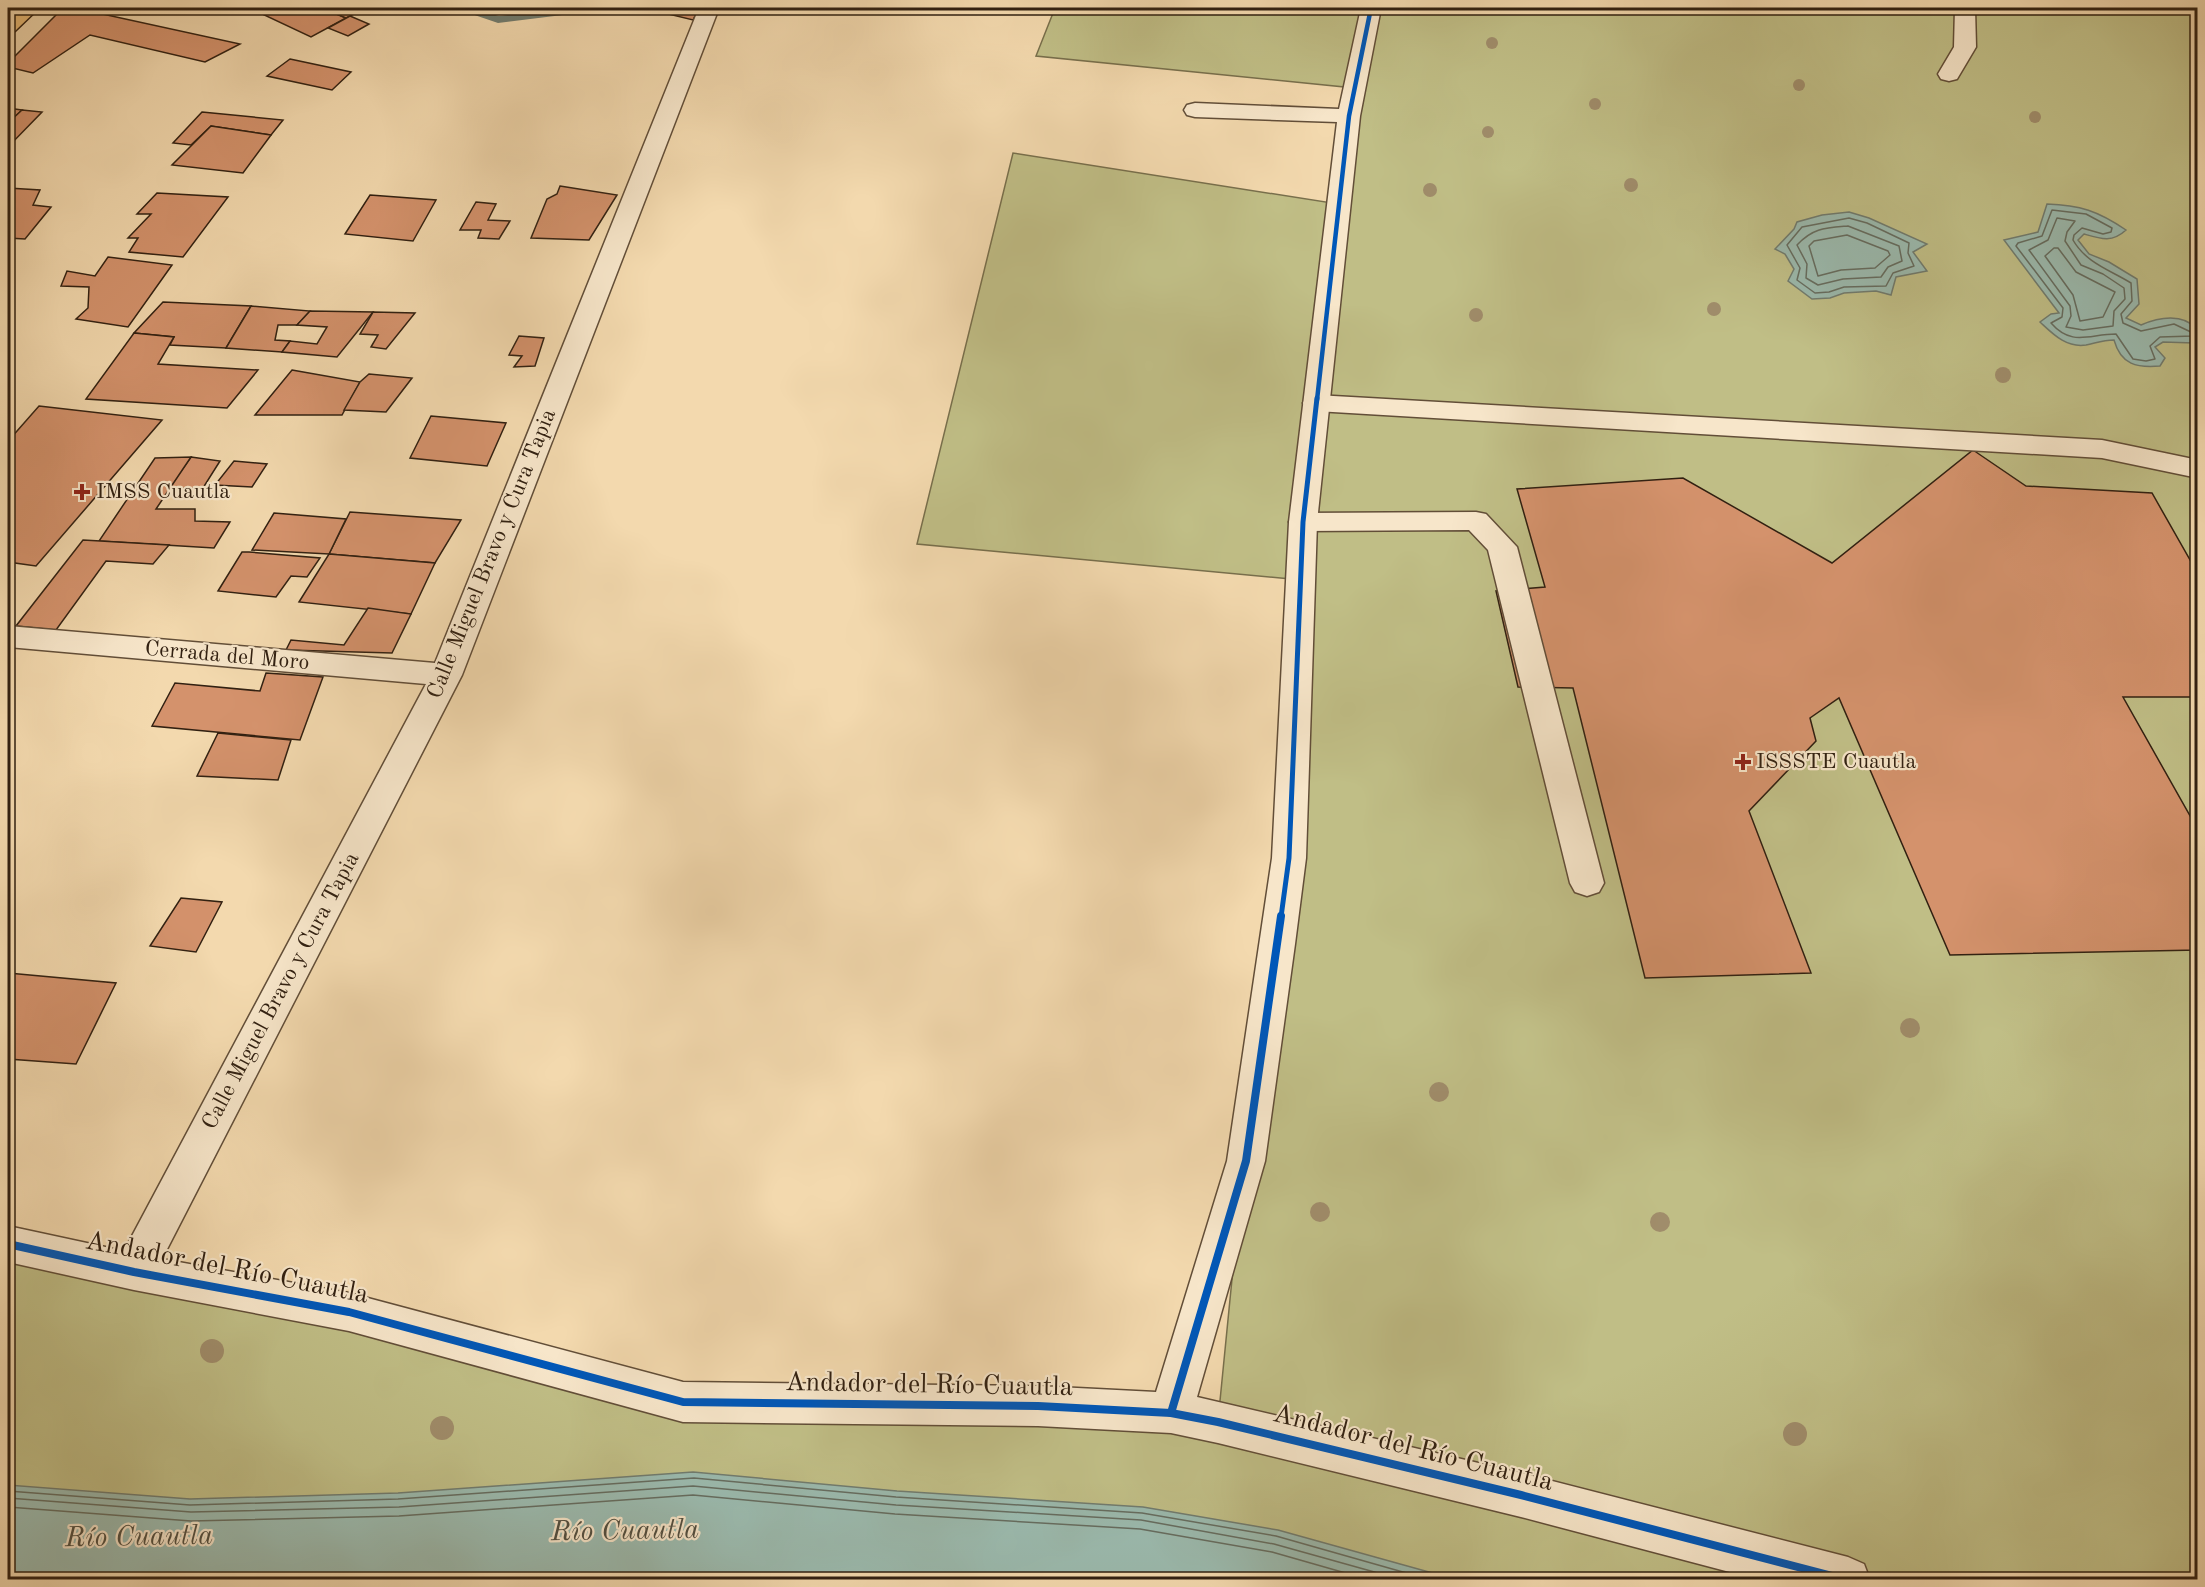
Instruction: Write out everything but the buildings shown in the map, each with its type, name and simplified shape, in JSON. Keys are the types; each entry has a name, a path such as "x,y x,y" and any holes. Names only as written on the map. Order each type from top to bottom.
{"main road":[{"path":"8,27 29,8"}],"street":[{"name":"Calle Miguel Bravo y Cura Tapia","path":"134,1272 446,675 709,8"},
{"path":"1171,1413 1246,1161 1289,858 1303,522 1349,116 1371,8"},
{"path":"1949,74 1965,47 1965,8"},
{"path":"1195,110 1349,116"},
{"path":"1316,403 2102,449 2198,469"},
{"path":"1303,522 1476,520 1502,547 1587,883"},
{"name":"Cerrada del Moro","path":"8,636 446,675"},
{"name":"Andador del Río Cuautla","path":"8,1244 134,1272 349,1312 683,1402 1038,1406 1171,1413 1218,1422 1499,1490 1848,1580"}],"shaded area":[{"path":"1055,8 2197,8 2197,1579 8,1580 8,1244 547,1366 683,1402 1218,1421 1301,580 917,544 1013,153 1338,204 1354,88 1036,56"}],"water":[{"path":"2047,204 2088,210 2126,230 2116,237 2101,238 2084,234 2078,240 2089,254 2109,262 2137,279 2139,304 2126,318 2141,325 2170,318 2185,320 2197,329 2197,339 2194,343 2163,342 2155,347 2165,358 2160,366 2144,366 2126,360 2114,340 2086,345 2072,344 2060,339 2040,322 2051,314 2059,313 2004,240 2038,232"},
{"path":"1849,212 1869,218 1927,244 1913,252 1927,271 1896,277 1891,295 1876,291 1844,293 1830,298 1812,299 1788,281 1794,269 1785,254 1775,249 1794,229 1797,222 1822,215"},
{"name":"Río Cuautla","path":"693,1472 897,1491 1143,1507 1278,1530 1454,1579 8,1579 8,1485 190,1499 398,1493"}],"waterway":[{"path":"460,8 498,20 595,8"}],"cycle path":[{"path":"1171,1413 1246,1161 1277,944 1289,858 1303,522 1349,116 1371,8"},
{"path":"8,1244 134,1272 349,1312 683,1402 1038,1406 1171,1413 1218,1422 1521,1495 1848,1580"}],"place":[{"name":"IMSS Cuautla","path":"82,492"},
{"name":"ISSSTE Cuautla","path":"1743,762"}]}
